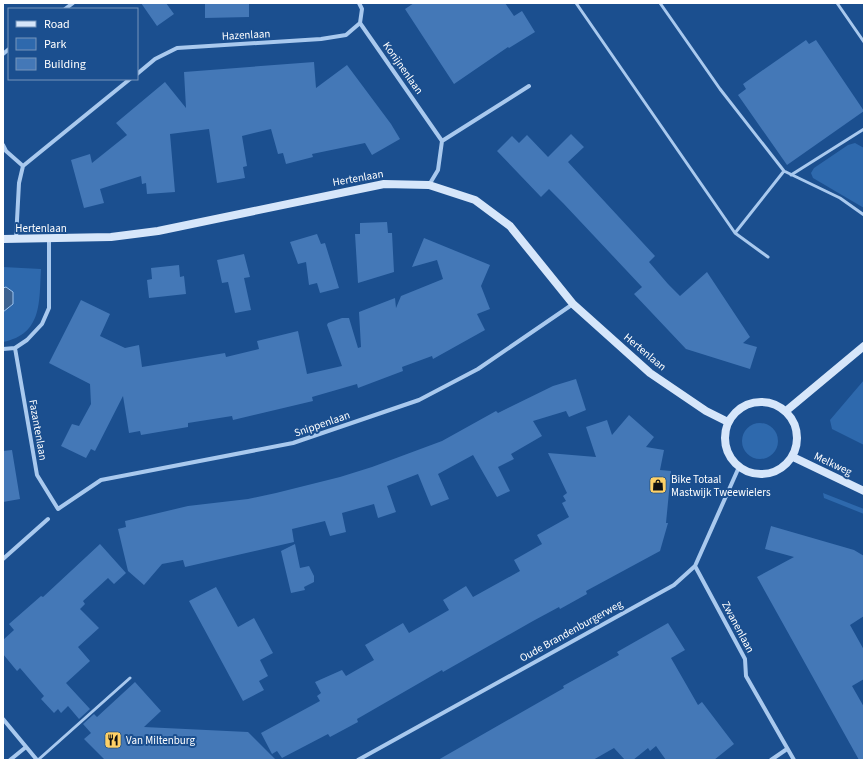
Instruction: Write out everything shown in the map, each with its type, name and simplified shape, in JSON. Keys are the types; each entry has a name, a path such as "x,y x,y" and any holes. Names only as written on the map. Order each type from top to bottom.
{"street":[{"path":"359,3 362,9 360,23"},
{"name":"Hazenlaan","path":"138,73 155,59 177,48 321,39 346,35 360,23"},
{"name":"Konijnenlaan","path":"360,23 442,141"},
{"path":"16,239 18,183 23,166 129,80"},
{"path":"429,185 438,170 442,141 529,86"},
{"path":"3,145 6,151 23,166"},
{"name":"Hertenlaan","path":"3,239 111,237 158,232 384,184 429,185 475,200 510,226 573,304 650,373 706,411 728,422"},
{"path":"3,349 15,348 27,340 42,324 49,308 49,239"},
{"name":"Snippenlaan","path":"58,509 101,480 293,443 419,400 478,369 573,304"},
{"path":"786,410 864,346"},
{"name":"Fazantenlaan","path":"15,348 38,475 58,509"},
{"path":"766,401 776,404 786,410 794,420 798,432 797,445 793,457 785,466 774,472 762,474 750,472 739,467 731,458 726,446 725,434 728,422 735,412 743,406 754,402 766,401"},
{"name":"Melkweg","path":"793,457 864,490"},
{"name":"Oude Brandenburgerweg","path":"358,760 674,585 695,566 739,467"},
{"path":"3,559 48,519"},
{"name":"Zwanenlaan","path":"695,566 745,659 746,676 794,760"},
{"path":"3,719 38,760"},
{"path":"10,760 26,747"},
{"path":"771,760 787,749"}],"lane":[{"path":"576,3 735,234 768,257"},
{"path":"660,3 720,89 784,171 840,198 864,215"},
{"path":"837,3 864,42"},
{"path":"791,175 864,129"},
{"path":"735,234 784,171"},
{"path":"38,760 130,678"}],"green space":[{"path":"855,143 864,148 864,208 813,178 811,173 814,168 848,145"},
{"path":"3,267 41,269 39,304 32,324 26,332 16,338 3,342 3,312 13,304 13,292 6,287 3,288"},
{"path":"864,380 864,445 832,429 830,420"},
{"path":"760,423 770,426 775,431 778,441 775,451 770,456 760,459 750,456 745,451 742,441 745,431 750,426"},
{"path":"823,493 864,509 864,514 824,498"}],"shaded area":[{"path":"6,287 13,292 13,304 3,312 3,288"}],"building":[{"path":"141,3 166,3 174,14 157,26"},
{"path":"205,3 249,3 249,17 205,18"},
{"path":"414,3 505,3 514,16 522,11 535,32 509,48 508,47 454,84 405,9"},
{"path":"806,40 809,44 816,40 864,111 787,165 738,95 746,89 743,84"},
{"path":"314,62 316,88 347,65 391,124 400,139 372,155 365,143 312,154 313,157 286,164 283,153 278,154 271,129 242,136 247,166 243,167 245,178 217,183 209,129 170,134 175,192 147,194 146,183 142,184 141,176 100,189 104,203 84,208 71,160 90,154 92,163 127,135 116,123 165,82 186,108 184,72"},
{"path":"571,134 584,147 568,162 655,256 649,262 668,284 680,296 707,272 750,337 743,343 757,347 750,369 686,349 634,294 642,287 563,203 549,189 541,197 497,151 512,136 519,143 527,135 548,157"},
{"path":"387,222 388,233 392,233 394,272 358,283 355,234 360,234 360,223"},
{"path":"317,234 321,244 325,243 339,288 320,293 317,283 309,285 306,262 298,264 290,242"},
{"path":"424,238 490,265 481,286 490,309 477,314 485,330 433,359 432,356 402,367 403,371 358,388 357,384 312,397 313,401 233,420 232,416 188,423 188,427 141,435 140,431 129,433 123,396 95,451 91,449 86,458 61,446 72,424 79,426 91,404 90,384 49,363 81,300 110,314 100,336 125,348 139,345 142,367 225,353 226,357 259,349 257,341 298,331 307,374 342,366 327,325 328,323 342,318 349,318 358,348 361,347 359,312 395,298 396,308 401,296 443,279 437,260 412,267"},
{"path":"244,254 250,277 244,278 251,310 235,313 228,282 222,283 217,260"},
{"path":"179,265 180,277 184,276 186,294 149,298 147,280 152,279 151,268"},
{"path":"576,379 586,410 569,417 566,411 533,421 542,436 511,454 514,459 498,467 510,491 497,497 473,455 438,474 449,499 431,506 418,474 387,486 396,512 378,518 374,504 342,513 346,532 330,536 325,521 292,529 294,542 185,567 183,560 162,564 144,585 128,571 118,529 126,527 125,521 188,506 248,499 276,493 340,477 372,467 442,441 496,411 498,413 553,386"},
{"path":"629,415 654,437 646,447 664,450 660,470 671,471 666,523 668,523 660,551 586,591 587,594 560,609 559,607 443,672 442,670 357,719 358,722 330,737 328,734 282,758 277,751 272,754 261,733 320,701 317,696 321,693 315,682 342,670 346,676 374,660 365,645 403,623 409,633 449,610 443,600 466,586 473,597 520,571 514,560 542,544 537,535 569,517 562,503 566,501 563,496 567,493 548,453 596,457 586,427 607,420 612,435"},
{"path":"12,450 20,499 3,502 3,451"},
{"path":"771,526 854,550 864,556 864,616 850,625 864,650 864,679 852,686 864,707 864,760 859,760 757,577 794,557 765,549"},
{"path":"100,544 126,573 114,584 108,578 83,601 85,604 80,609 99,628 78,647 90,661 66,683 90,709 79,719 68,706 61,713 58,709 54,713 41,699 44,696 20,668 17,671 3,654 3,640 14,630 9,624 41,596 43,597"},
{"path":"295,544 300,568 309,566 314,576 314,582 304,587 305,590 291,593 281,551"},
{"path":"216,587 238,627 254,618 273,653 260,660 268,676 259,681 264,690 243,701 189,601"},
{"path":"668,623 685,650 671,658 698,705 702,702 734,744 714,760 666,760 656,746 650,751 648,748 633,760 625,760 614,748 593,760 438,760 564,688 563,686 619,655 617,652"},
{"path":"135,682 161,711 144,727 248,732 276,760 105,760 84,739 91,733 83,724 94,714 97,717"}],"place":[{"name":"Bike Totaal Mastwijk Tweewielers","path":"658,485"},
{"name":"Van Miltenburg","path":"113,740"}]}
